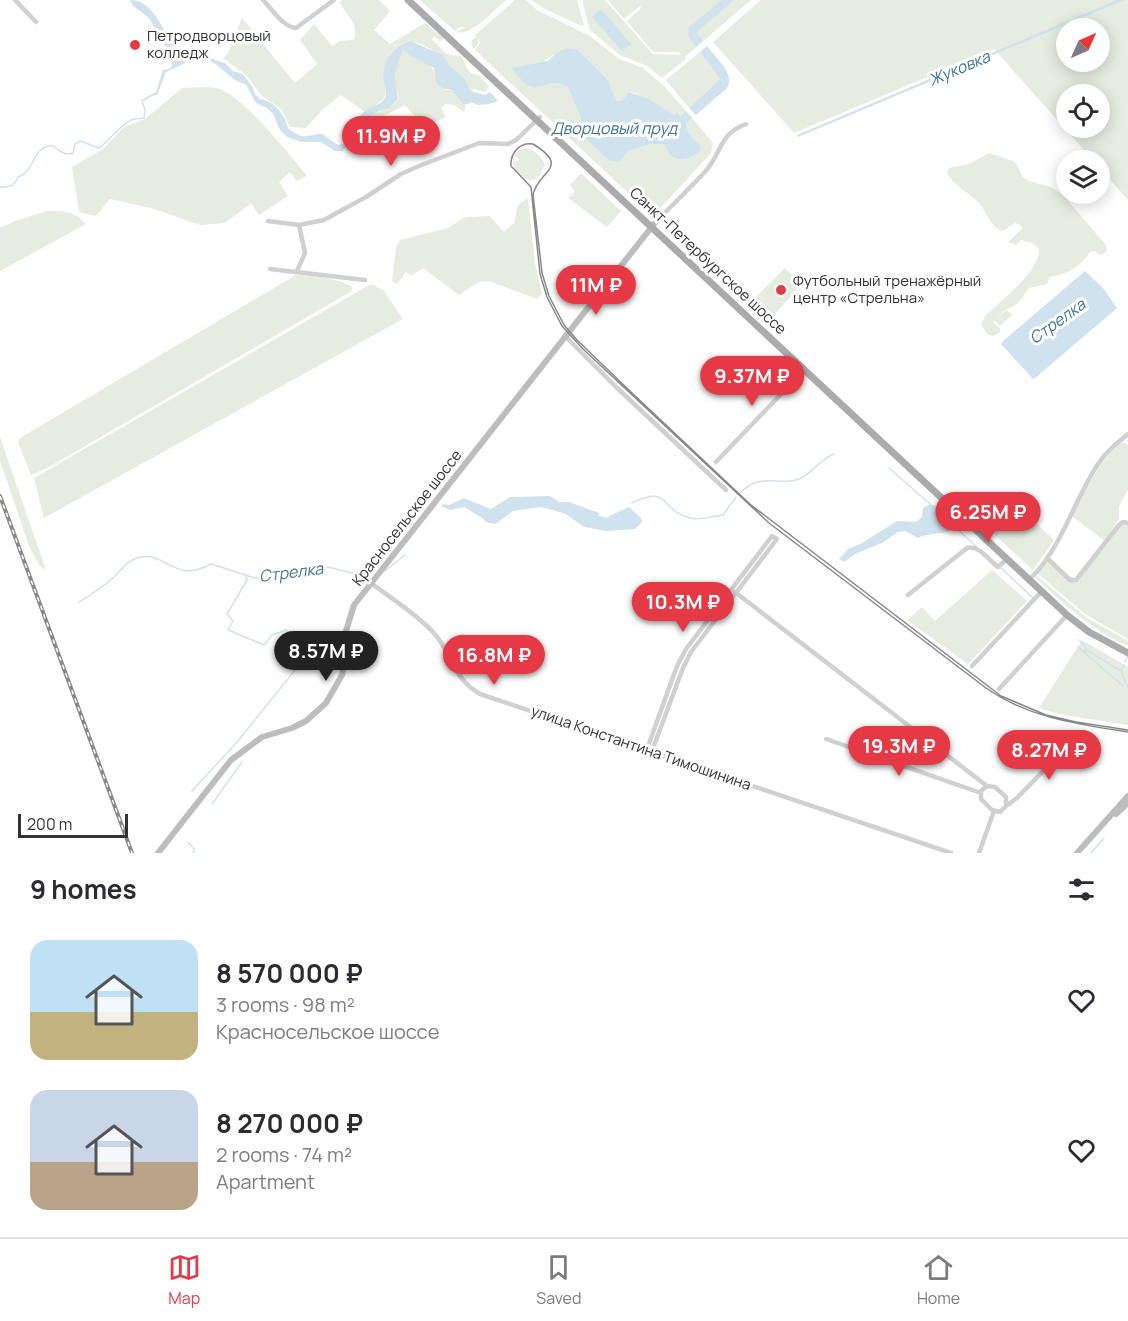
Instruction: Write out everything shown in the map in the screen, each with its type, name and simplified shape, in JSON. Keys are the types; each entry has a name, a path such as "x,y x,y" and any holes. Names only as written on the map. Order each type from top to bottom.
{"main road":[{"name":"Санкт-Петербургское шоссе","path":"408,0 538,118"},
{"name":"Санкт-Петербургское шоссе","path":"414,0 1067,615 1089,632 1128,653"},
{"name":"Санкт-Петербургское шоссе","path":"652,226 1083,624 1128,648"},
{"name":"Красносельское шоссе","path":"158,853 231,760 240,752 262,737 292,728 317,713 339,682 344,668 348,619 354,605 652,226"},
{"path":"1077,853 1128,796"},
{"path":"1108,820 1128,803"}],"street":[{"path":"15,0 36,22"},
{"path":"263,0 289,27 296,28 334,0"},
{"path":"268,221 299,225 324,219 401,174 467,147 479,143 508,144 516,140 538,118"},
{"path":"652,226 705,172 716,157 724,138 734,129 746,124"},
{"path":"297,271 305,253 299,225"},
{"path":"270,269 365,280"},
{"path":"565,336 726,490"},
{"path":"716,462 805,369"},
{"path":"1032,577 1047,558 1098,465 1128,434"},
{"path":"1047,558 1070,580 1076,580 1119,525 1123,522 1128,523"},
{"path":"772,536 777,539 695,645 687,659 650,750 677,666 686,649 772,536"},
{"path":"908,595 967,548 977,549 998,567 1007,559"},
{"name":"улица Константина Тимошинина","path":"371,583 432,631 442,644 460,678 474,690 951,853"},
{"path":"972,666 1042,591"},
{"path":"735,592 987,786 1003,794 1007,800 1006,806"},
{"path":"999,689 1067,615"},
{"path":"981,793 984,803 994,811 1000,812 1017,798 1077,737"},
{"path":"826,739 981,793"},
{"path":"981,793 987,786"},
{"path":"979,853 994,811"}],"shaded area":[{"path":"342,0 379,0 390,11 374,30 390,44 425,23 444,38 440,41 434,36 433,41 446,53 461,56 467,69 472,74 479,75 488,86 487,91 474,89 471,91 465,79 450,66 442,55 421,44 408,41 391,53 384,84 386,92 384,99 365,112 341,95 323,109 306,128 290,127 281,109 262,96 246,75 223,58 228,53 242,18 295,83 317,64 300,40 314,24 332,46 340,41 353,40 354,25 339,2"},
{"path":"420,0 506,0 475,27 468,31 456,32 466,27 460,27 455,31"},
{"path":"515,0 526,0 537,10 590,36 619,59 643,68 664,86 686,111 680,116 674,114 630,92 623,100 617,101 607,79 578,50 553,55 543,62 512,68 524,83 565,84 581,118 579,132 608,160 650,143 664,144 669,154 678,159 691,156 702,148 688,132 686,123 692,118 713,143 711,153 653,216 475,50 480,43 478,37 478,44 474,49 471,44 475,35"},
{"path":"531,0 577,0 584,25 545,9"},
{"path":"584,0 605,0 653,54 681,55 679,52 653,52 627,21 641,8 640,6 624,19 608,0 751,0 662,78 647,66 620,55 590,30"},
{"path":"761,0 1128,0 1128,200 1110,179 1110,150 1084,150 1073,138 1110,138 1110,84 1056,84 1056,119 994,49 794,133 713,42"},
{"path":"405,48 432,68 435,78 447,90 452,90 466,105 464,112 454,105 446,104 441,108 446,117 424,127 405,105 372,122 367,122 399,98 395,79 402,49"},
{"path":"700,52 720,79 689,108 666,80"},
{"path":"212,87 238,100 307,176 297,181 290,172 279,182 288,196 259,215 251,203 225,223 200,225 151,208 110,199 96,216 79,212 72,167 103,149 124,127 145,119 182,88"},
{"path":"527,148 538,155 545,165 539,176 531,181 518,173 513,163 513,159 515,162 519,160 514,155 519,150"},
{"path":"989,153 1013,161 1028,181 1056,190 1056,204 1071,204 1106,245 1107,250 1100,255 1095,251 1090,252 1073,269 1050,277 1047,284 1029,288 1017,304 1003,312 997,317 1007,310 1012,315 1000,326 995,321 993,322 1000,328 1000,332 994,336 988,335 981,324 986,315 1034,266 1039,249 1032,243 1021,240 1016,245 1008,242 1022,229 1021,225 1015,223 1003,231 996,227 978,202 955,183 947,173 949,168 969,164"},
{"path":"581,173 621,211 607,227 568,198 575,191 570,185"},
{"path":"528,198 535,264 542,293 537,299 489,281 479,282 459,295 423,268 411,276 406,272 397,284 392,281 396,246 400,240 448,228 465,217 490,216 504,232 514,223 518,205"},
{"path":"47,211 69,213 86,224 0,271 0,228"},
{"name":"Футбольный тренажёрный центр «Стрельна»","path":"785,268 801,285 774,315 755,298"},
{"path":"296,275 341,282 352,287 352,291 49,467 31,475 18,442 20,438"},
{"path":"371,284 383,290 403,319 44,518 34,478"},
{"path":"0,437 46,570 39,565 29,546 0,461"},
{"path":"1123,442 1128,445 1128,490 1119,506 1119,518 1105,541 1072,516 1100,466"},
{"path":"1010,499 1054,540 1033,570 985,526"},
{"path":"1128,525 1128,639 1085,614 1037,573 1046,561 1070,581 1078,581 1119,527"},
{"path":"992,570 1027,601 968,664 907,620 922,607 935,621"},
{"path":"1036,575 1087,618 1128,641 1128,646 1079,616 1057,598 1035,577"},
{"path":"1082,640 1128,667 1128,725 1063,715 1039,708"}],"water":[{"path":"130,0 138,1 150,9 170,40 183,55 196,50 225,63 233,71 243,74 255,95 274,105 281,113 288,128 302,136 322,134 338,145 344,144 346,133 356,119 384,100 386,93 383,77 386,63 398,47 410,41 443,55 450,66 465,79 471,91 485,95 490,92 498,101 478,105 471,102 463,104 452,90 436,83 434,68 412,57 403,49 395,75 398,99 389,108 371,116 355,131 347,147 342,151 335,151 321,142 301,142 287,137 280,130 273,114 256,103 246,85 235,80 214,63 197,55 166,72 157,95 148,97 156,92 163,70 169,69 178,57 175,52 164,45 149,18 133,6"},
{"path":"722,0 734,0 698,31 697,34 703,41 696,47 688,36 689,27"},
{"path":"1117,0 1124,0 1081,18 1074,18"},
{"path":"601,9 631,44 622,51 592,17"},
{"name":"Жуковка","path":"1056,26 1056,29 798,137 797,135"},
{"path":"707,46 727,71 729,83 727,88 696,115 689,108 720,79 700,52"},
{"name":"Дворцовый пруд","path":"567,48 578,50 607,79 617,101 623,100 629,92 649,99 674,115 677,113 680,116 686,111 692,118 686,123 688,132 702,148 692,157 678,159 669,154 664,144 649,144 628,151 619,162 608,160 579,132 581,118 567,86 551,84 535,88 524,83 511,68 547,61"},
{"path":"1085,271 1103,288 1117,308 1034,379 1001,344"},
{"path":"550,496 560,502 569,502 608,518 629,507 641,518 642,522 635,529 606,531 584,527 566,514 542,507 513,511 495,524 486,522 464,507 450,510 441,506 464,498 491,509 510,497"},
{"path":"930,504 942,509 951,517 957,524 954,528 950,531 918,538 905,531 898,532 882,543 855,554 844,562 839,559 848,549 897,521 916,522 922,517 923,508"}],"waterway":[{"path":"0,187 13,185 18,177 28,169 37,154 46,147 53,146 70,154 73,153 75,144 80,141 99,148 126,123 144,118 145,110 142,101 150,96"},
{"name":"Стрелка","path":"740,493 748,486 763,481 799,479 834,454"},
{"path":"889,468 930,504"},
{"path":"632,503 653,496 660,498 680,515 698,519 723,515 736,497"},
{"path":"956,528 977,547"},
{"name":"Стрелка","path":"385,571 405,555"},
{"name":"Стрелка","path":"79,602 140,557 157,559 188,571 211,564 255,578 328,567 356,574 377,565"},
{"path":"1001,568 1033,598"},
{"path":"246,576 247,580 227,614 233,621 228,630 264,645 272,635 286,630 292,635"},
{"path":"1079,640 1086,650"},
{"path":"1078,647 1123,686"},
{"path":"192,791 238,741 312,649"},
{"path":"1082,651 1088,651 1121,671"},
{"path":"1125,662 1127,657"},
{"path":"1124,665 1121,671 1128,687"},
{"path":"212,804 242,762"},
{"path":"1091,853 1104,838"},
{"path":"188,842 194,849 193,853"}],"tram line":[{"path":"1128,730 1046,715 1001,696 751,505 632,393 564,325 549,296 542,273 533,195 540,180 549,170 550,159 533,144 517,149 512,157 511,166 531,187 540,274 547,297 562,326 583,349 769,523 986,688 1002,698 1036,713 1128,732"}],"railway":[{"path":"0,496 132,853"}],"place":[{"name":"Петродворцовый колледж","path":"135,45"},
{"name":"Футбольный тренажёрный центр «Стрельна»","path":"781,290"}]}
